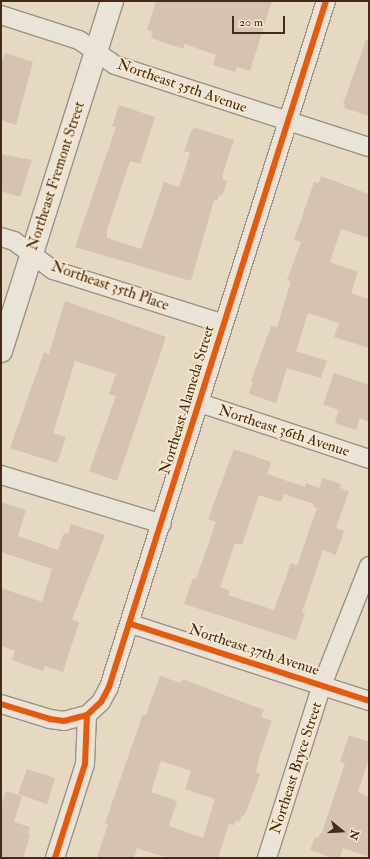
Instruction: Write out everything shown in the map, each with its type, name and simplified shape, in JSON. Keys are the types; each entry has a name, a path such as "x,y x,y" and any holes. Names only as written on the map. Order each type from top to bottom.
{"main road":[{"name":"Northeast Fremont Street","path":"1,350 112,1"}],"street":[{"name":"Northeast Alameda Street","path":"1,704 50,719 64,721 87,715 101,702 109,686 131,624 326,1"},
{"name":"Northeast 35th Avenue","path":"1,15 79,40 115,65 369,148"},
{"name":"Northeast 35th Place","path":"1,237 14,241 53,270 224,324"},
{"name":"Northeast 36th Avenue","path":"200,404 369,459"},
{"path":"1,475 162,524"},
{"name":"Northeast Bryce Street","path":"267,858 322,685 369,566"},
{"name":"Northeast 37th Avenue","path":"131,624 369,701"},
{"path":"55,858 85,764 87,715"}],"building":[{"path":"156,1 272,1 250,71 237,67 235,72 213,65 216,55 185,44 183,49 151,38 153,32 147,30"},
{"path":"366,40 369,40 369,116 344,108 345,105 343,104"},
{"path":"5,53 33,62 16,125 1,120 1,64"},
{"path":"119,105 155,117 140,164 130,161 107,230 107,238 141,249 164,182 179,187 190,153 184,151 193,127 234,140 223,173 223,180 227,181 222,196 219,195 217,201 214,200 191,281 75,247 116,127 112,126"},
{"path":"1,154 32,160 20,197 1,191"},
{"path":"321,176 369,194 369,238 341,229 330,262 358,272 351,293 369,299 369,348 334,337 339,323 308,313 296,351 327,361 321,378 287,368 276,403 249,394 253,381 251,381 271,326 277,327 291,281 287,280 301,242 294,240 314,182 319,183"},
{"path":"65,301 166,337 117,481 89,471 116,396 109,394 116,374 75,361 53,433 66,437 57,463 10,448 44,352 49,354"},
{"path":"334,373 369,385 369,422 360,418 356,430 335,423 339,410 323,405"},
{"path":"234,449 271,462 267,474 305,487 306,483 319,488 323,478 341,484 340,488 349,491 336,528 344,531 336,555 323,550 302,612 305,613 296,640 184,604 193,578 196,579 216,522 208,519","holes":["284,494 314,504 313,507 317,508 297,566 291,563 274,610 228,595 230,591 220,587 235,543 242,545 259,495 281,502"]},
{"path":"1,502 26,510 18,536 58,550 64,533 68,534 71,524 105,535 72,620 79,622 63,672 45,666 43,671 12,660 15,651 1,646 1,588 42,602 52,569 1,552"},
{"path":"160,676 181,683 182,679 264,710 261,717 272,721 259,758 256,772 260,774 255,789 244,816 242,815 240,821 236,820 234,825 229,824 218,858 167,858 137,848 134,858 97,858 108,824 105,823 143,714 146,715","holes":["161,761 191,771 185,789 215,799 203,838 169,826 177,801 151,792"]},
{"path":"349,735 369,742 369,759 358,792 369,797 369,857 343,848 340,858 333,858 310,850 315,837 318,838 322,832 345,763 340,761"},
{"path":"27,769 55,778 47,804 18,794"},
{"path":"6,791 22,796 14,822 30,827 28,834 30,835 23,858 1,858 1,806"}],"cycle path":[{"path":"1,704 50,719 64,721 87,715 101,702 109,687 326,1"},
{"path":"131,624 369,701"},
{"path":"55,858 85,764 87,715"}]}
